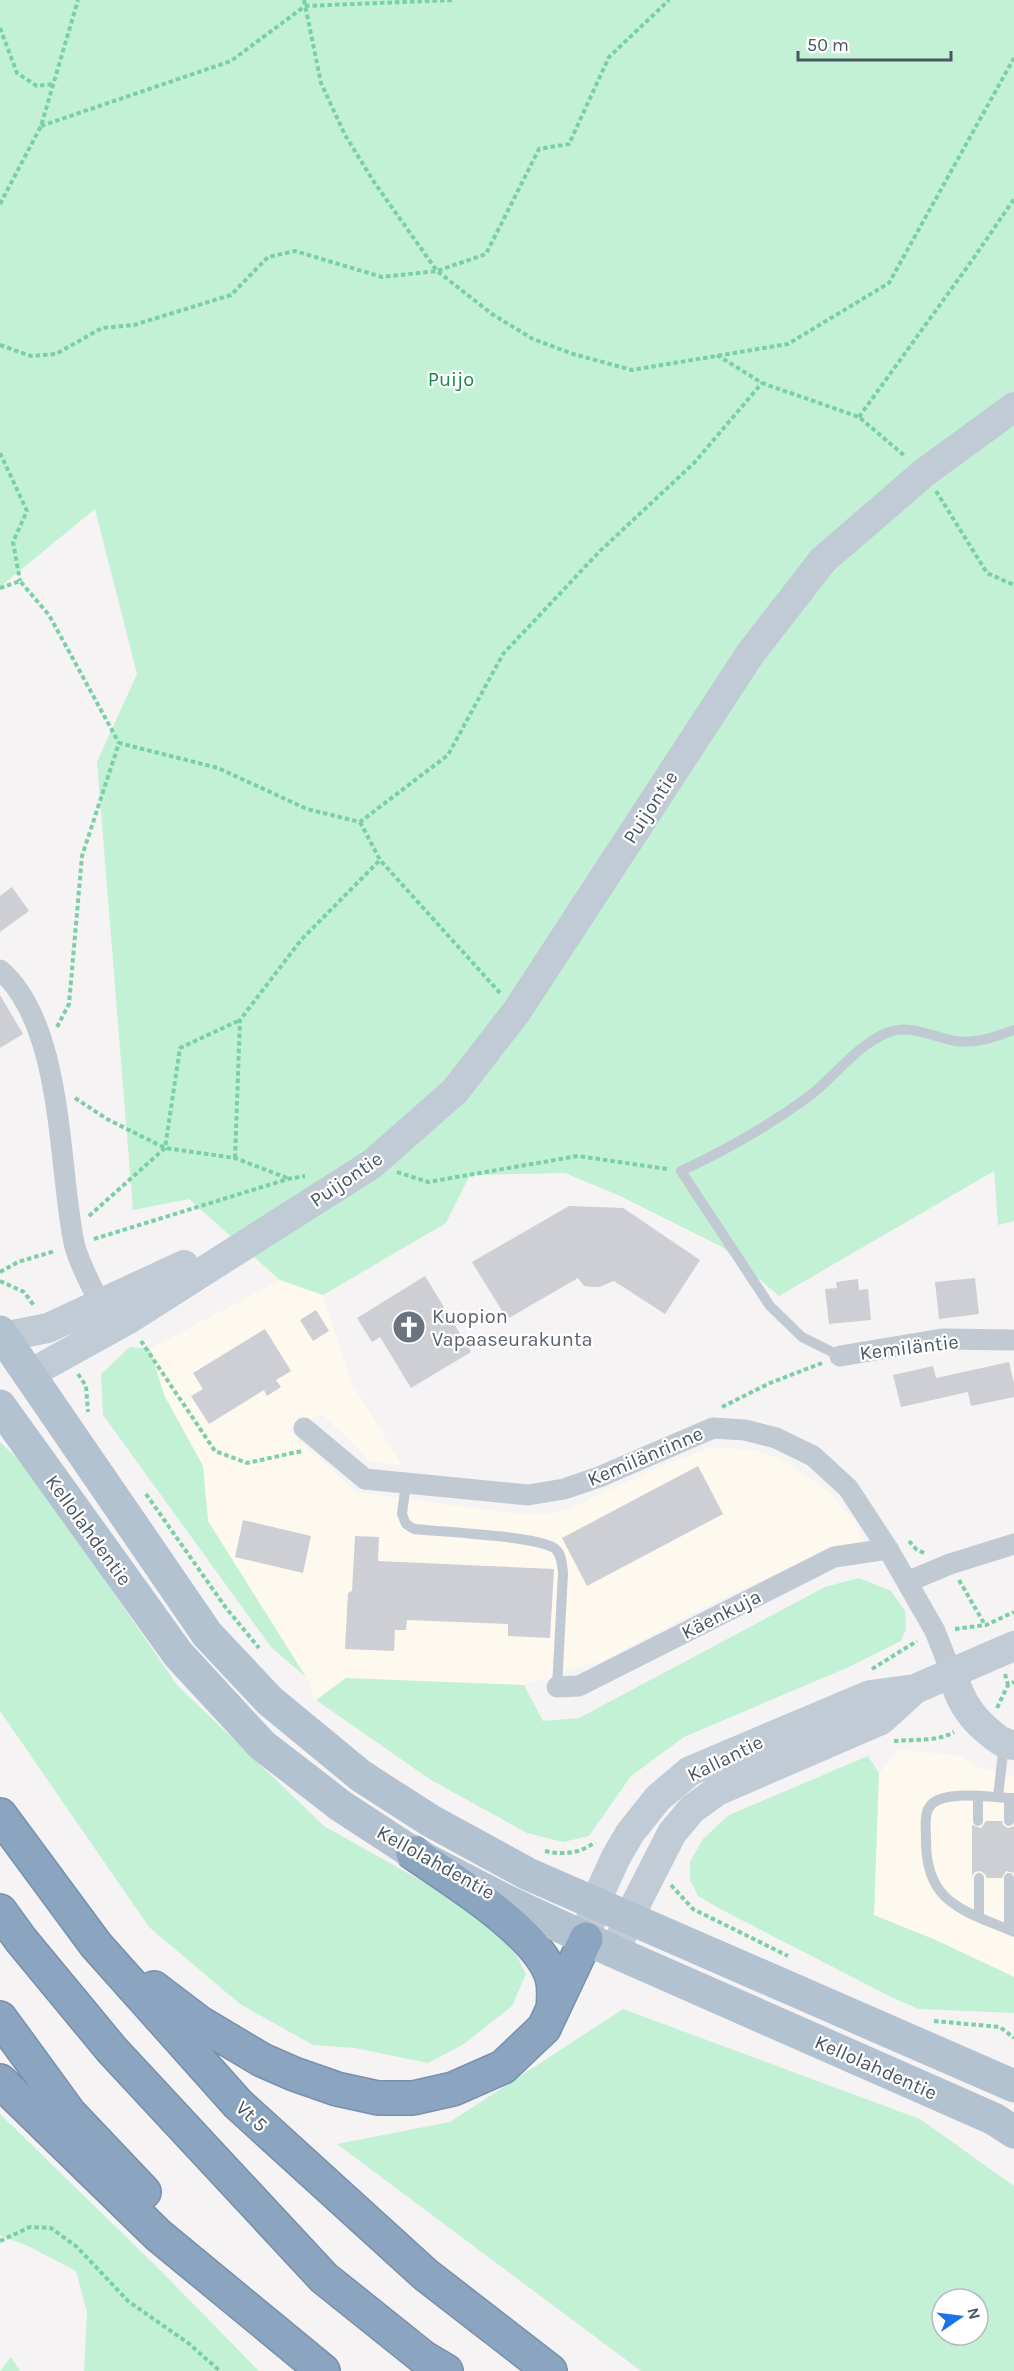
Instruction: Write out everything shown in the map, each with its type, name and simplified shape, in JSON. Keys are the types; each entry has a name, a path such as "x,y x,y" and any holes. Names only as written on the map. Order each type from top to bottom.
{"highway":[{"name":"Vt 5","path":"0,1815 96,1945 238,2104 426,2275 550,2371"},
{"path":"413,1853 464,1888 522,1934 537,1950 552,1979 555,1994 553,2009"},
{"path":"0,1911 21,1940 112,2050 324,2278 424,2358 446,2371"},
{"path":"96,1945 200,2023 262,2060 337,2089 378,2098 414,2098 453,2089 503,2067 544,2028 586,1938"},
{"path":"0,2018 70,2114 278,2334"},
{"path":"0,2081 158,2235 323,2371"}],"main road":[{"name":"Kellolahdentie","path":"1,1336 14,1381 207,1634 270,1701 361,1776 431,1821 528,1874 812,1999 1013,2082"},
{"name":"Kellolahdentie","path":"0,1406 178,1654 262,1745 341,1806 413,1853 615,1952 1004,2126"}],"street":[{"name":"Puijontie","path":"14,1381 113,1317 296,1213 372,1164 455,1091 517,1011 750,654 822,560 925,472 1014,407"},
{"path":"0,970 14,982 32,1016 45,1053 52,1082 74,1238 113,1317"},
{"name":"Puijontie","path":"1,1336 113,1317"},
{"name":"Kemiläntie","path":"840,1356 942,1339 1014,1340"},
{"name":"Kemilänrinne","path":"304,1428 365,1479 528,1495 564,1489 599,1478 713,1428 745,1430 776,1438 813,1456 848,1488 888,1549 935,1631 951,1672"},
{"path":"907,1582 950,1564 1014,1544"},
{"name":"Käenkuja","path":"557,1687 579,1686 834,1557 888,1549"},
{"name":"Kallantie","path":"615,1952 629,1917 672,1833 692,1809 717,1791 881,1720 915,1689 1014,1646"},
{"path":"951,1672 961,1700 974,1720 1009,1744"},
{"name":"Kallantie","path":"586,1938 595,1903 630,1833 658,1798 690,1771 870,1695 915,1689"},
{"path":"1004,2126 1013,2082"}],"lane":[{"path":"840,1356 802,1337 770,1306 681,1171 728,1149 805,1100 873,1039 893,1031 913,1030 957,1041 976,1042 1014,1030"},
{"path":"406,1483 402,1514 406,1524 414,1529 534,1541 555,1548 561,1557 563,1573 557,1687"},
{"path":"1009,1744 1007,1798 1009,1821"},
{"path":"1007,1798 949,1796 932,1803 926,1815 925,1851 933,1880 940,1894 955,1907 1011,1931 1009,1878"},
{"path":"978,1796 978,1821"},
{"path":"979,1878 979,1917"}],"path":[{"path":"0,204 41,126 78,0"},
{"path":"304,0 321,83 345,135 374,182 437,271 492,314 533,339 573,354 632,370 788,344 889,284 1014,58"},
{"path":"41,126 231,61 305,6 453,0"},
{"path":"0,345 31,356 56,354 102,328 134,325 231,295 268,257 295,251 382,276 437,271 486,254 539,148 569,144 609,57 669,0"},
{"path":"0,28 17,73 38,86 53,84"},
{"path":"859,417 973,260 1014,199"},
{"path":"716,355 762,383 859,417 925,472 987,573 1014,585"},
{"path":"360,822 448,755 503,654 599,552 694,463 762,383"},
{"path":"0,453 27,511 13,542 20,581 49,615 119,743 82,856 69,1004 45,1053"},
{"path":"0,588 20,581"},
{"path":"119,743 218,768 307,808 360,822 380,860 517,1011"},
{"path":"74,1238 165,1149 180,1048 240,1020 301,940 380,860"},
{"path":"235,1158 240,1020"},
{"path":"52,1082 107,1119 165,1149 235,1158 288,1179"},
{"path":"372,1164 428,1182 578,1156 681,1171"},
{"path":"0,1272 74,1238 309,1175"},
{"path":"0,1281 24,1292 36,1310"},
{"path":"113,1317 215,1451 247,1463 326,1446"},
{"path":"719,1409 770,1383 840,1356"},
{"path":"76,1370 86,1386 88,1412 95,1421"},
{"path":"141,1487 226,1608 262,1652"},
{"path":"901,1533 916,1549 950,1564 986,1625 1014,1612"},
{"path":"998,1707 1008,1685 1014,1682"},
{"path":"889,1742 917,1738 943,1738"},
{"path":"540,1850 556,1854 576,1852 592,1845"},
{"path":"677,1876 675,1887 693,1910 798,1961"},
{"path":"932,2020 1000,2027 1014,2038"},
{"path":"0,2241 30,2227 51,2228 77,2247 128,2301 188,2343 220,2371"}],"shaded area":[{"path":"280,1280 323,1295 351,1382 402,1465 371,1462 323,1415 287,1429 356,1492 512,1513 551,1514 566,1510 657,1468 712,1447 754,1450 781,1459 828,1491 855,1522 863,1540 818,1554 713,1603 601,1662 524,1685 346,1678 316,1700 306,1677 208,1521 203,1466 164,1395 150,1349"},
{"path":"898,1750 958,1755 981,1768 1014,1776 1014,1977 938,1941 874,1915 879,1773"}],"green space":[{"name":"Puijo","path":"0,0 1014,0 1014,1221 998,1225 994,1171 779,1296 722,1247 618,1195 565,1173 470,1175 446,1223 323,1295 280,1280 189,1199 133,1210 97,762 137,674 95,509 0,587"},
{"path":"130,1347 150,1349 164,1395 203,1466 208,1521 306,1677 271,1647 103,1415 101,1374"},
{"path":"0,1442 29,1470 177,1685 324,1826 468,1907 510,1943 526,1974 512,2006 464,2044 428,2063 355,2048 313,2045 240,2004 149,1927 0,1711"},
{"path":"859,1578 891,1591 905,1611 906,1629 901,1641 851,1666 684,1737 631,1776 589,1836 563,1842 527,1833 431,1780 316,1700 346,1678 524,1685 543,1721 579,1718 825,1587"},
{"path":"868,1756 879,1773 874,1915 938,1941 1014,1977 1014,2013 919,2009 893,1998 698,1896 690,1880 690,1862 703,1839 729,1815"},
{"path":"623,2009 920,2119 1014,2186 1014,2371 641,2371 337,2144 450,2122"},
{"path":"0,2114 160,2270 259,2371 84,2371 87,2312 76,2271 30,2247 0,2235"},
{"path":"11,2357 20,2371 0,2371"}],"building":[{"path":"12,887 29,911 0,932 0,896"},
{"path":"0,995 23,1034 0,1048"},
{"path":"569,1206 623,1208 700,1260 665,1314 614,1281 599,1287 592,1287 584,1286 578,1278 507,1319 472,1262"},
{"name":"Kuopion Vapaaseurakunta","path":"425,1276 471,1352 411,1388 380,1337 372,1342 357,1318"},
{"path":"975,1278 979,1314 939,1319 935,1282"},
{"path":"858,1279 859,1290 868,1289 871,1320 829,1324 825,1289 837,1288 836,1282"},
{"path":"316,1310 329,1331 313,1341 300,1320"},
{"path":"265,1329 291,1371 276,1380 281,1387 267,1396 264,1390 209,1424 191,1396 203,1389 193,1373"},
{"path":"1009,1362 1014,1384 1014,1397 971,1406 968,1392 901,1407 893,1375 933,1366 936,1378"},
{"path":"698,1466 723,1514 587,1586 562,1538"},
{"path":"243,1520 311,1536 303,1573 235,1557"},
{"path":"355,1536 379,1537 378,1561 554,1569 550,1638 508,1636 508,1624 407,1620 406,1630 395,1630 394,1651 345,1649 348,1593 352,1591"},
{"path":"986,1821 1002,1821 1003,1825 1008,1828 1014,1826 1014,1873 1006,1871 1002,1878 987,1878 980,1871 975,1872 972,1876 972,1825 981,1828"}],"place":[{"name":"Kuopion Vapaaseurakunta","path":"409,1327"}]}
